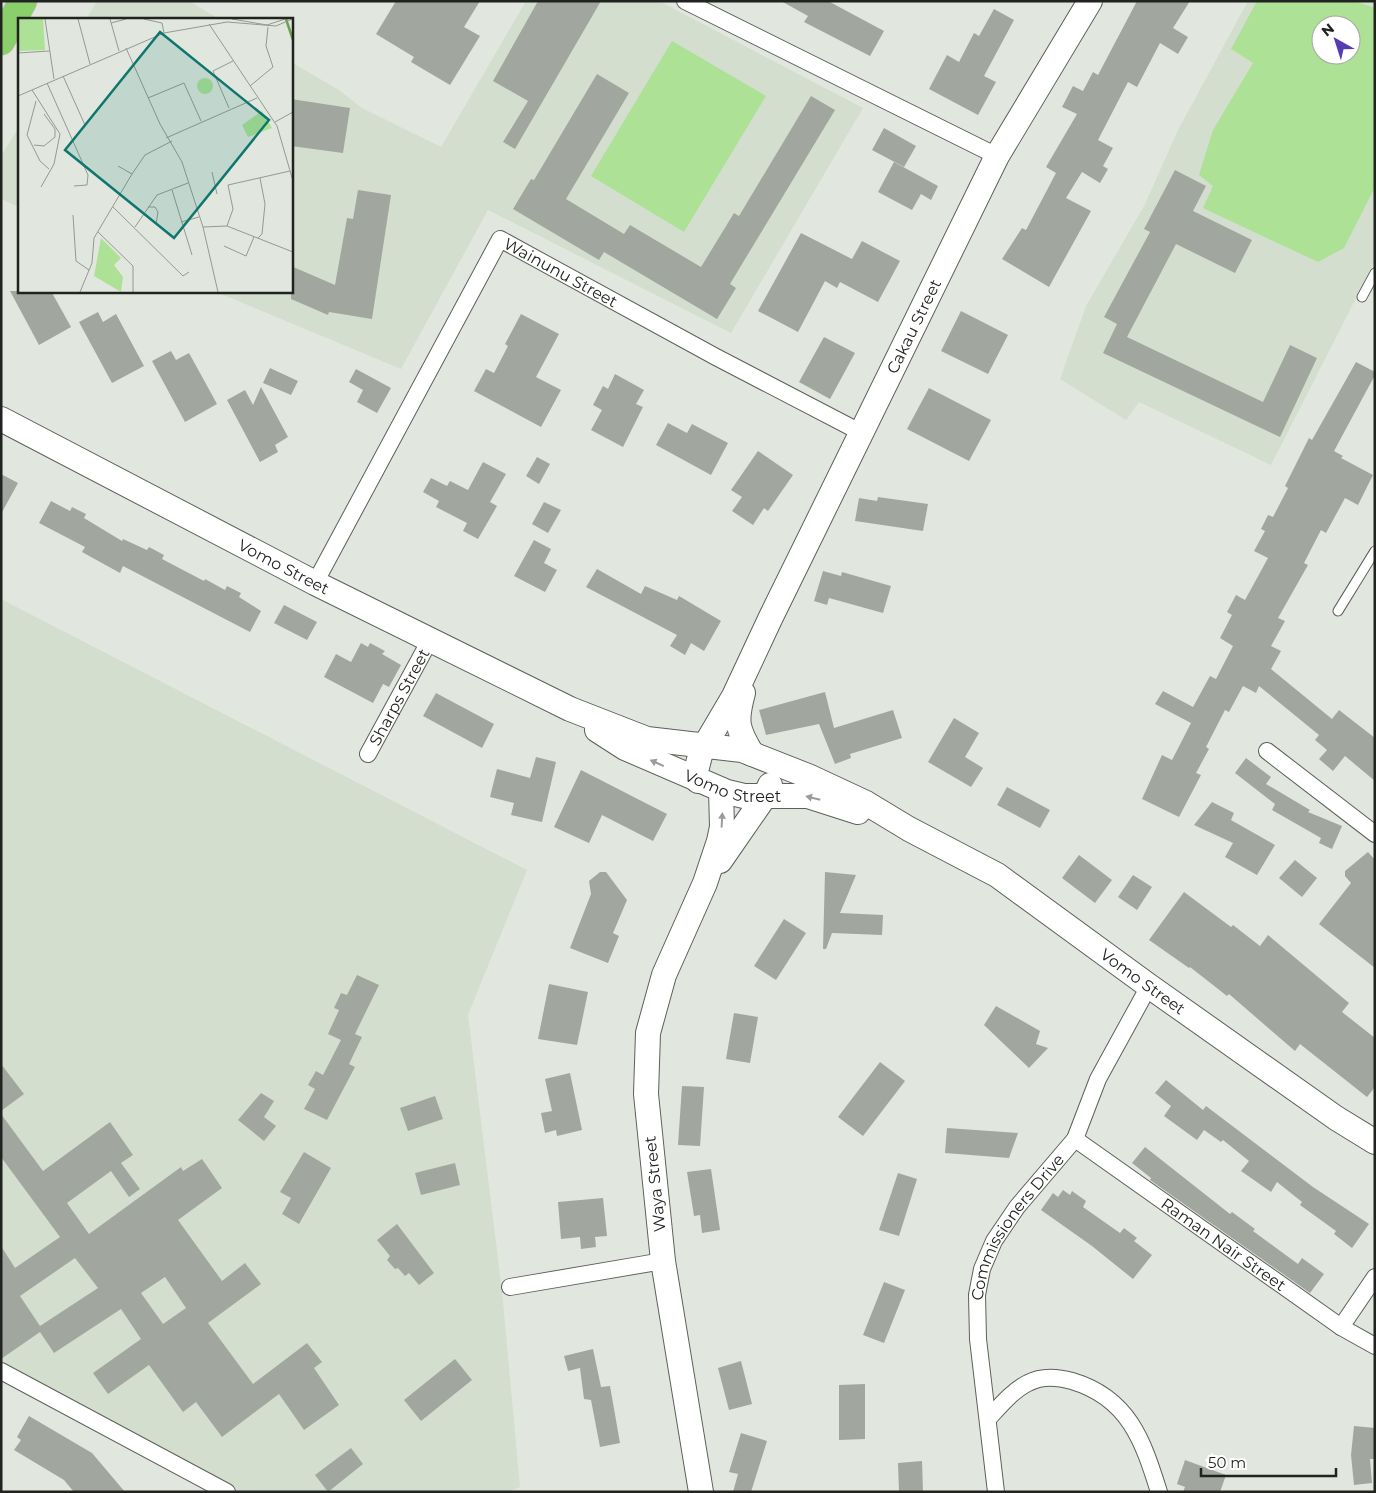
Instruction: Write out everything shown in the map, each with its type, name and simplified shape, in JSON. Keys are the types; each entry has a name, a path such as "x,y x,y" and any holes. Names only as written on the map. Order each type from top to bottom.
{"highway":[{"path":"1,41 23,1"}],"main road":[{"name":"Cakau Street","path":"698,781 697,765 704,744 722,718 753,658 997,156 1090,1"},
{"name":"Vomo Street","path":"1,419 315,583 570,709 647,739 728,747 760,757 838,788 909,829 997,875 1149,986 1336,1118 1375,1142"},
{"name":"Cakau Street","path":"753,658 737,718 741,734 760,757"},
{"name":"Vomo Street","path":"570,709 600,733 625,748 720,790 744,796 808,796 909,829"},
{"path":"760,757 771,778 765,796"},
{"name":"Waya Street","path":"701,1492 663,1261 646,1094 648,1033 664,975 705,884 722,827 720,790"},
{"name":"Waya Street","path":"705,884 740,830 765,796"}],"street":[{"path":"685,1 997,156"},
{"name":"Wainunu Street","path":"315,583 500,239 716,357 862,433"},
{"name":"Sharps Street","path":"368,754 430,640"},
{"path":"1267,751 1375,834"},
{"name":"Commissioners Drive","path":"996,1492 978,1339 977,1295 982,1269 994,1240 1017,1208 1075,1139 1098,1080 1149,986"},
{"name":"Raman Nair Street","path":"1075,1139 1341,1326 1375,1346"},
{"path":"510,1287 663,1261"},
{"path":"1341,1326 1375,1277"},
{"path":"1,1372 227,1492"},
{"path":"988,1419 1013,1392 1028,1383 1043,1378 1063,1379 1081,1384 1110,1399 1122,1410 1146,1452 1159,1492"}],"lane":[{"path":"1362,297 1375,272"},
{"path":"1338,611 1375,551"}],"shaded area":[{"path":"97,1 189,1 217,18 87,18"},
{"path":"526,1 659,1 863,108 731,333 488,210 401,369 216,292 292,292 292,63 339,90 362,108 441,147"},
{"path":"1248,1 1375,1 1375,261 1271,465 1139,402 1126,420 1060,379 1086,306 1144,206 1178,130"},
{"path":"18,129 18,207 1,199 1,156"},
{"path":"1,599 527,870 468,1015 502,1291 520,1487 508,1492 238,1492 1,1366"}],"green space":[{"path":"1257,1 1354,1 1375,8 1375,187 1344,248 1318,262 1203,208 1213,186 1199,175 1213,130 1253,63 1231,49"},
{"path":"672,41 766,96 684,232 591,176"}],"building":[{"path":"396,1 480,1 464,27 480,36 450,85 411,62 414,57 376,34"},
{"path":"538,1 601,1 515,149 503,142 528,101 493,81"},
{"path":"781,1 828,1 884,31 870,56 804,22 808,16"},
{"path":"1137,1 1190,1 1173,28 1188,37 1178,54 1160,43 1137,87 1128,82 1098,140 1113,148 1103,166 1108,169 1100,183 1082,172 1066,198 1091,211 1049,287 1002,259 1022,228 1026,230 1056,173 1046,167 1077,114 1062,107 1073,86 1083,91 1093,72 1098,75"},
{"path":"994,9 1014,20 984,76 996,82 978,115 929,89 947,55 959,62 974,33 979,36"},
{"path":"597,74 629,93 566,199 624,234 630,225 701,267 734,213 739,216 811,96 835,110 730,284 736,288 717,319 604,252 599,260 513,209 531,179 534,180"},
{"path":"292,99 350,108 343,153 292,146"},
{"path":"884,128 916,146 904,167 872,150"},
{"path":"894,162 938,186 931,200 921,194 912,210 878,192"},
{"path":"1175,170 1206,186 1193,211 1252,240 1235,273 1176,244 1127,337 1263,402 1290,345 1317,358 1280,437 1103,353 1117,324 1104,317 1150,232 1144,229"},
{"path":"358,190 391,195 372,319 329,312 328,315 291,299 292,266 335,285 347,218 353,219"},
{"path":"801,233 852,259 862,241 900,261 878,302 840,282 837,288 825,281 798,332 758,311"},
{"path":"10,291 52,292 71,327 39,345"},
{"path":"961,311 1008,335 988,374 941,351"},
{"path":"98,312 103,322 116,314 144,366 112,383 79,322"},
{"path":"521,314 559,334 536,377 561,390 541,427 474,391 486,369 494,373 508,346 505,344"},
{"path":"824,337 855,353 830,399 799,382"},
{"path":"171,351 176,360 189,353 217,404 185,422 152,361"},
{"path":"1356,362 1375,372 1375,375 1334,451 1343,456 1341,458 1373,475 1358,505 1345,498 1326,533 1321,530 1304,563 1308,565 1278,618 1285,621 1271,646 1281,651 1271,669 1332,719 1339,710 1375,738 1375,781 1345,756 1333,771 1319,759 1327,750 1315,740 1319,735 1259,686 1256,693 1243,686 1229,712 1225,710 1206,747 1209,749 1196,773 1201,775 1179,817 1142,799 1162,755 1172,760 1191,723 1155,704 1163,691 1193,707 1210,676 1216,679 1233,646 1220,638 1232,615 1227,612 1236,595 1245,600 1268,558 1254,551 1265,531 1261,529 1268,515 1273,517 1288,488 1285,486 1309,438 1312,440"},
{"path":"270,368 298,381 291,395 263,383"},
{"path":"356,369 391,388 377,413 357,402 363,390 349,382"},
{"path":"615,374 644,390 636,404 643,407 623,447 591,430 602,410 593,405 603,386 608,389"},
{"path":"261,387 288,437 275,445 278,452 260,462 227,400 245,390 253,405"},
{"path":"929,388 991,420 969,461 907,429"},
{"path":"668,423 687,433 692,424 728,443 711,475 656,445"},
{"path":"758,451 793,475 768,511 764,508 753,525 732,511 742,497 731,490"},
{"path":"537,457 550,464 539,484 526,476"},
{"path":"483,462 506,474 490,502 497,506 478,539 463,531 467,523 436,507 439,501 423,492 431,478 447,486 450,481 468,490"},
{"path":"1,474 18,483 1,514"},
{"path":"878,497 928,504 923,531 855,521 859,498 877,501"},
{"path":"51,501 70,511 72,507 86,514 84,518 122,541 123,539 147,550 149,547 164,555 162,559 204,581 205,579 225,590 227,586 241,593 239,597 261,611 250,632 123,566 120,573 82,552 85,547 39,523"},
{"path":"544,502 561,510 548,533 532,524"},
{"path":"534,540 551,549 544,563 557,570 545,592 514,576"},
{"path":"597,569 641,594 645,586 677,600 679,596 721,621 704,651 691,643 685,655 670,646 677,635 586,587"},
{"path":"823,571 841,576 842,572 891,586 883,613 829,598 827,605 814,601"},
{"path":"284,605 317,622 307,640 274,623"},
{"path":"361,643 368,647 370,643 385,651 382,654 401,665 389,687 383,684 373,703 324,677 336,654 351,662"},
{"path":"825,692 834,728 893,710 902,738 850,754 851,758 835,764 819,724 766,735 759,710"},
{"path":"436,693 494,724 482,748 423,716"},
{"path":"954,718 979,733 965,757 983,768 971,787 928,762"},
{"path":"536,757 556,762 542,822 511,815 514,803 490,797 497,769 530,778"},
{"path":"1246,758 1271,777 1266,784 1310,810 1308,812 1342,826 1332,849 1319,843 1321,838 1272,810 1275,804 1235,773"},
{"path":"581,770 667,814 653,841 602,815 589,843 554,827"},
{"path":"1007,787 1050,810 1040,828 997,805"},
{"path":"1212,802 1234,813 1231,820 1275,845 1257,875 1225,857 1233,843 1194,825"},
{"path":"1368,852 1375,860 1375,968 1319,924 1351,883 1345,876 1345,871"},
{"path":"1079,855 1112,880 1095,903 1062,878"},
{"path":"1295,860 1317,878 1302,897 1279,878"},
{"path":"600,872 606,872 627,900 613,933 619,936 608,963 570,948 591,894 589,881"},
{"path":"825,872 856,875 840,913 883,915 882,935 832,933 826,949 823,949"},
{"path":"1133,875 1152,887 1137,910 1118,897"},
{"path":"1184,892 1260,946 1268,935 1349,1003 1342,1012 1375,1038 1375,1087 1367,1097 1300,1044 1295,1051 1229,994 1227,996 1190,967 1149,940"},
{"path":"784,919 806,933 776,980 754,966"},
{"path":"357,975 379,985 355,1034 362,1037 349,1064 355,1067 327,1120 304,1109 315,1089 308,1085 316,1071 323,1075 341,1040 328,1034 339,1010 334,1008 341,993 347,995"},
{"path":"549,984 588,992 577,1045 538,1039"},
{"path":"996,1006 1040,1031 1036,1044 1048,1048 1029,1068 984,1025"},
{"path":"734,1013 758,1017 750,1063 726,1059"},
{"path":"880,1062 905,1081 863,1136 838,1117"},
{"path":"1,1064 24,1094 1,1111"},
{"path":"570,1073 582,1130 557,1136 556,1130 545,1133 541,1113 552,1111 545,1079"},
{"path":"1166,1080 1203,1110 1206,1106 1313,1187 1369,1224 1352,1248 1334,1234 1336,1231 1300,1205 1302,1202 1277,1182 1271,1192 1241,1171 1249,1161 1223,1140 1221,1142 1204,1130 1197,1140 1164,1116 1171,1106 1155,1093"},
{"path":"682,1086 704,1087 700,1146 678,1145"},
{"path":"261,1093 274,1101 264,1117 276,1126 264,1141 238,1120"},
{"path":"435,1096 443,1119 408,1131 400,1108"},
{"path":"1,1114 43,1171 110,1122 133,1155 121,1163 140,1189 129,1197 111,1171 67,1203 89,1234 181,1167 183,1171 202,1159 222,1188 178,1220 222,1281 245,1263 261,1284 208,1323 253,1384 307,1343 322,1362 314,1368 339,1405 304,1430 279,1394 222,1437 196,1402 183,1412 149,1365 108,1394 93,1373 141,1339 121,1309 54,1353 40,1332 1,1359 1,1246 15,1268 60,1237 1,1157","holes":["75,1258 98,1288 40,1326 20,1296","165,1277 186,1308 163,1324 141,1293"]},
{"path":"947,1128 1018,1133 1009,1158 945,1153"},
{"path":"1145,1147 1230,1214 1232,1212 1255,1229 1253,1231 1298,1264 1302,1258 1324,1274 1310,1293 1150,1180 1151,1178 1132,1163"},
{"path":"304,1152 331,1168 299,1224 282,1214 291,1198 280,1192"},
{"path":"455,1163 460,1185 421,1195 415,1173"},
{"path":"711,1169 720,1230 702,1233 700,1215 694,1216 687,1172"},
{"path":"898,1173 917,1179 899,1236 879,1230"},
{"path":"1063,1190 1070,1195 1072,1191 1086,1201 1083,1207 1120,1233 1124,1228 1137,1238 1134,1241 1152,1255 1133,1279 1092,1246 1041,1210 1053,1193 1058,1197"},
{"path":"603,1198 607,1236 595,1237 596,1247 581,1249 580,1237 561,1239 558,1202"},
{"path":"397,1224 434,1273 419,1285 409,1273 405,1276 398,1268 395,1269 387,1260 390,1256 377,1240"},
{"path":"884,1282 905,1290 884,1343 863,1335"},
{"path":"593,1349 601,1387 610,1386 620,1443 600,1447 591,1400 584,1399 580,1368 568,1371 564,1356"},
{"path":"455,1359 472,1380 421,1421 404,1400"},
{"path":"741,1361 752,1404 729,1410 718,1368"},
{"path":"865,1384 865,1439 839,1440 839,1385"},
{"path":"29,1416 92,1453 125,1492 74,1492 64,1480 14,1450 21,1440 17,1437"},
{"path":"1354,1426 1375,1428 1375,1459 1370,1459 1372,1483 1354,1485 1351,1455"},
{"path":"741,1433 767,1441 751,1492 733,1492 738,1474 729,1472"},
{"path":"351,1448 363,1464 328,1492 315,1475"},
{"path":"1185,1460 1226,1475 1220,1492 1183,1492 1185,1487 1177,1484"},
{"path":"922,1461 923,1492 899,1492 898,1463"}]}
